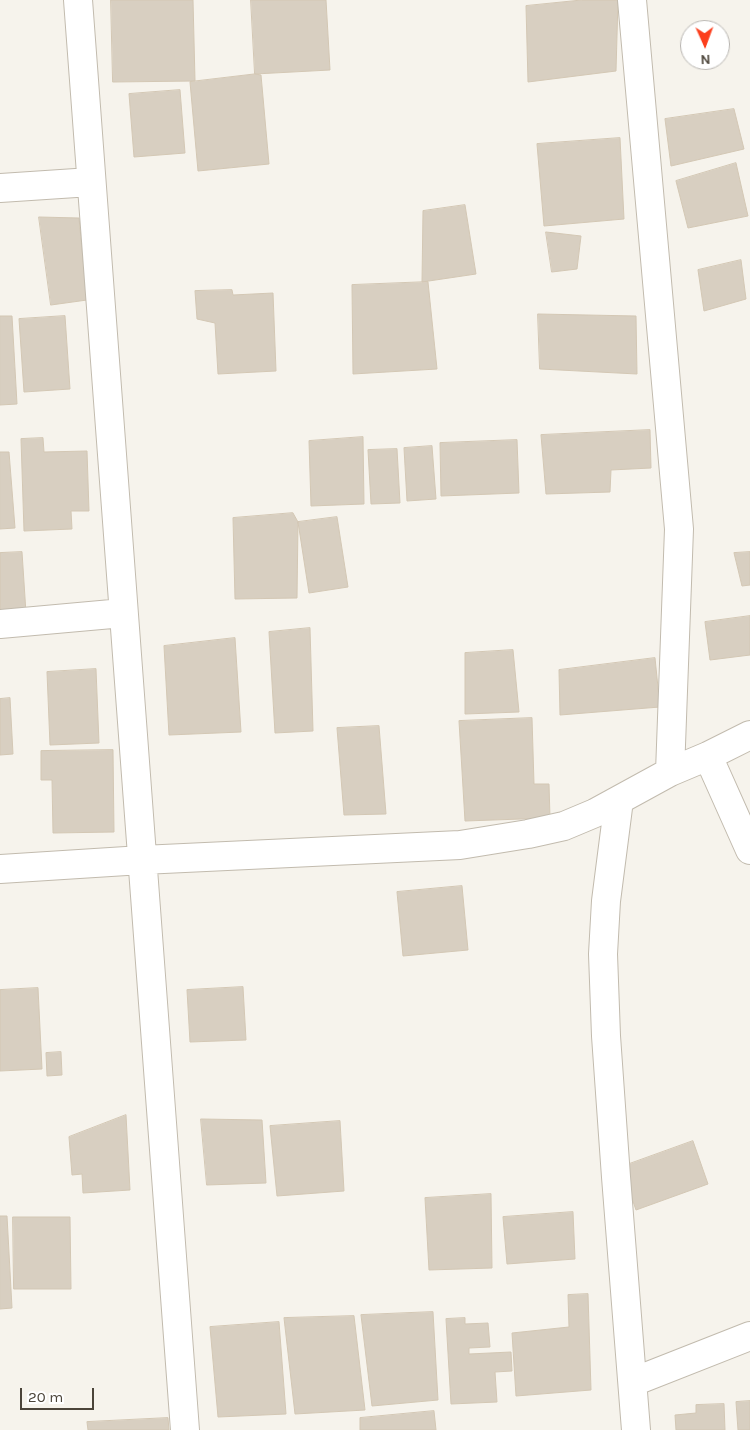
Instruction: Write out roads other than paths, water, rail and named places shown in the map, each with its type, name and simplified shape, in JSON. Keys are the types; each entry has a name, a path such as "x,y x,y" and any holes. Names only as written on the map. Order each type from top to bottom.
{"street":[{"path":"78,0 185,1430"},
{"path":"632,0 679,529 670,772"},
{"path":"0,188 91,182"},
{"path":"0,624 123,613"},
{"path":"0,869 142,860 460,845 528,834 564,826 595,813 670,772 750,735"},
{"path":"708,756 750,850"},
{"path":"619,800 606,901 603,954 606,1036 615,1167 636,1430"},
{"path":"633,1382 750,1336"}]}
